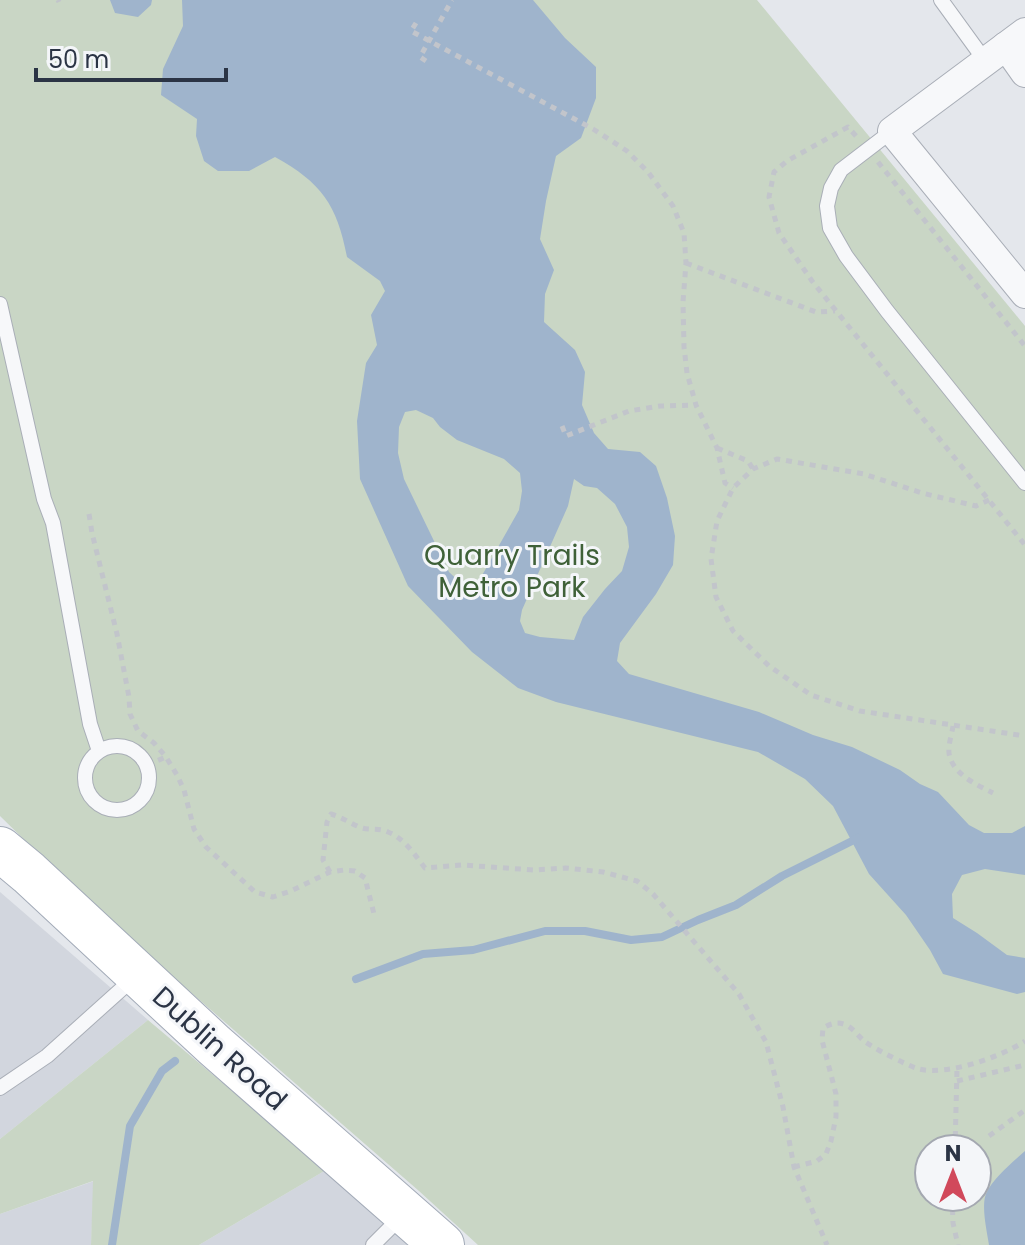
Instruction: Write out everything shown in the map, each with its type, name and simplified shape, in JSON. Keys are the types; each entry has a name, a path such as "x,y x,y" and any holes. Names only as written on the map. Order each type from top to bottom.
{"main road":[{"name":"Dublin Road","path":"0,849 214,1045 442,1245"}],"street":[{"path":"1025,73 1006,47 892,131 1025,294"}],"lane":[{"path":"941,0 1006,47"},
{"path":"892,131 841,170 831,188 827,206 830,228 846,256 887,311 1025,483"},
{"path":"0,304 44,499 53,523 90,724 99,751"},
{"path":"108,747 131,749 147,765 148,788 134,805 124,809 103,806 88,790 86,769 99,751 108,747"},
{"path":"0,1088 47,1056 138,974"},
{"path":"373,1245 406,1213"}],"path":[{"path":"426,61 420,57 452,0"},
{"path":"416,23 411,31 593,129 627,151 648,172 673,206 684,233 686,263 683,302 687,373 696,405 717,448 725,483 733,488"},
{"path":"1025,346 848,127 787,161 774,172 769,197 779,233 812,281 1025,545"},
{"path":"686,263 816,312 836,311"},
{"path":"562,426 566,436 629,411 696,405"},
{"path":"717,448 748,461 753,469"},
{"path":"989,500 976,506 864,474 777,459 753,469 733,488 717,521 711,559 716,597 733,631 769,666 811,695 860,711 1025,736"},
{"path":"89,514 117,634 130,714 138,731 166,757 184,790 194,829 206,847 255,892 273,897 330,872 355,871 365,878 375,918"},
{"path":"953,726 949,754 957,769 968,780 993,793"},
{"path":"147,765 166,757"},
{"path":"330,872 323,860 327,822 331,814 361,828 387,831 407,846 425,868 462,865 534,870 566,868 637,881 653,894 739,994 766,1042 794,1167 827,1245"},
{"path":"794,1167 817,1161 826,1154 831,1141 836,1117 836,1094 822,1040 823,1028 831,1023 849,1026 867,1043 917,1069 938,1071 957,1069 1025,1041"},
{"path":"957,1081 1025,1065"},
{"path":"955,1133 957,1069"},
{"path":"993,1133 1025,1110"},
{"path":"953,1213 958,1245"}],"shaded area":[{"path":"0,892 148,1020 0,1139"},
{"path":"326,1170 412,1245 199,1245"},
{"path":"94,1181 91,1245 0,1245 0,1214"}],"green space":[{"name":"Quarry Trails Metro Park","path":"0,0 757,0 1025,326 1025,1245 478,1245 96,910 0,816"},
{"path":"148,1020 326,1170 199,1245 91,1245 93,1181 0,1214 0,1139"}],"water":[{"path":"110,0 152,0 151,5 138,17 115,13"},
{"path":"182,0 533,0 565,38 596,67 596,98 581,138 556,156 546,201 540,239 554,270 545,294 544,322 575,350 585,372 582,405 594,433 608,449 640,452 656,466 675,536 673,565 620,643 617,661 629,674 759,712 813,735 852,747 938,792 969,825 984,833 1012,833 1025,826 1025,875 985,869 962,875 952,894 953,918 1007,955 1025,958 1025,992 1017,994 943,974 906,915 869,874 833,806 805,779 758,752 556,702 518,688 472,652 408,586 360,479 357,421 366,363 377,345 371,315 385,291 380,281 347,257 332,209 305,176 275,157 249,171 218,171 204,161 196,136 197,119 161,95 163,69 183,26","holes":["416,410 433,418 457,440 504,459 520,473 522,491 519,510 476,586 465,587 449,572 404,479 398,453 399,427 405,412","574,479 584,486 597,488 615,504 627,527 629,547 622,571 583,617 574,640 540,637 525,633 520,621 522,610 568,506"]},
{"path":"1025,1151 1025,1245 989,1245 984,1213 993,1213 993,1183"}],"waterway":[{"path":"356,979 423,954 473,950 545,931 585,931 631,940 662,937 736,905 782,876 858,838"},
{"path":"112,1245 130,1126 162,1071 175,1061"}]}
